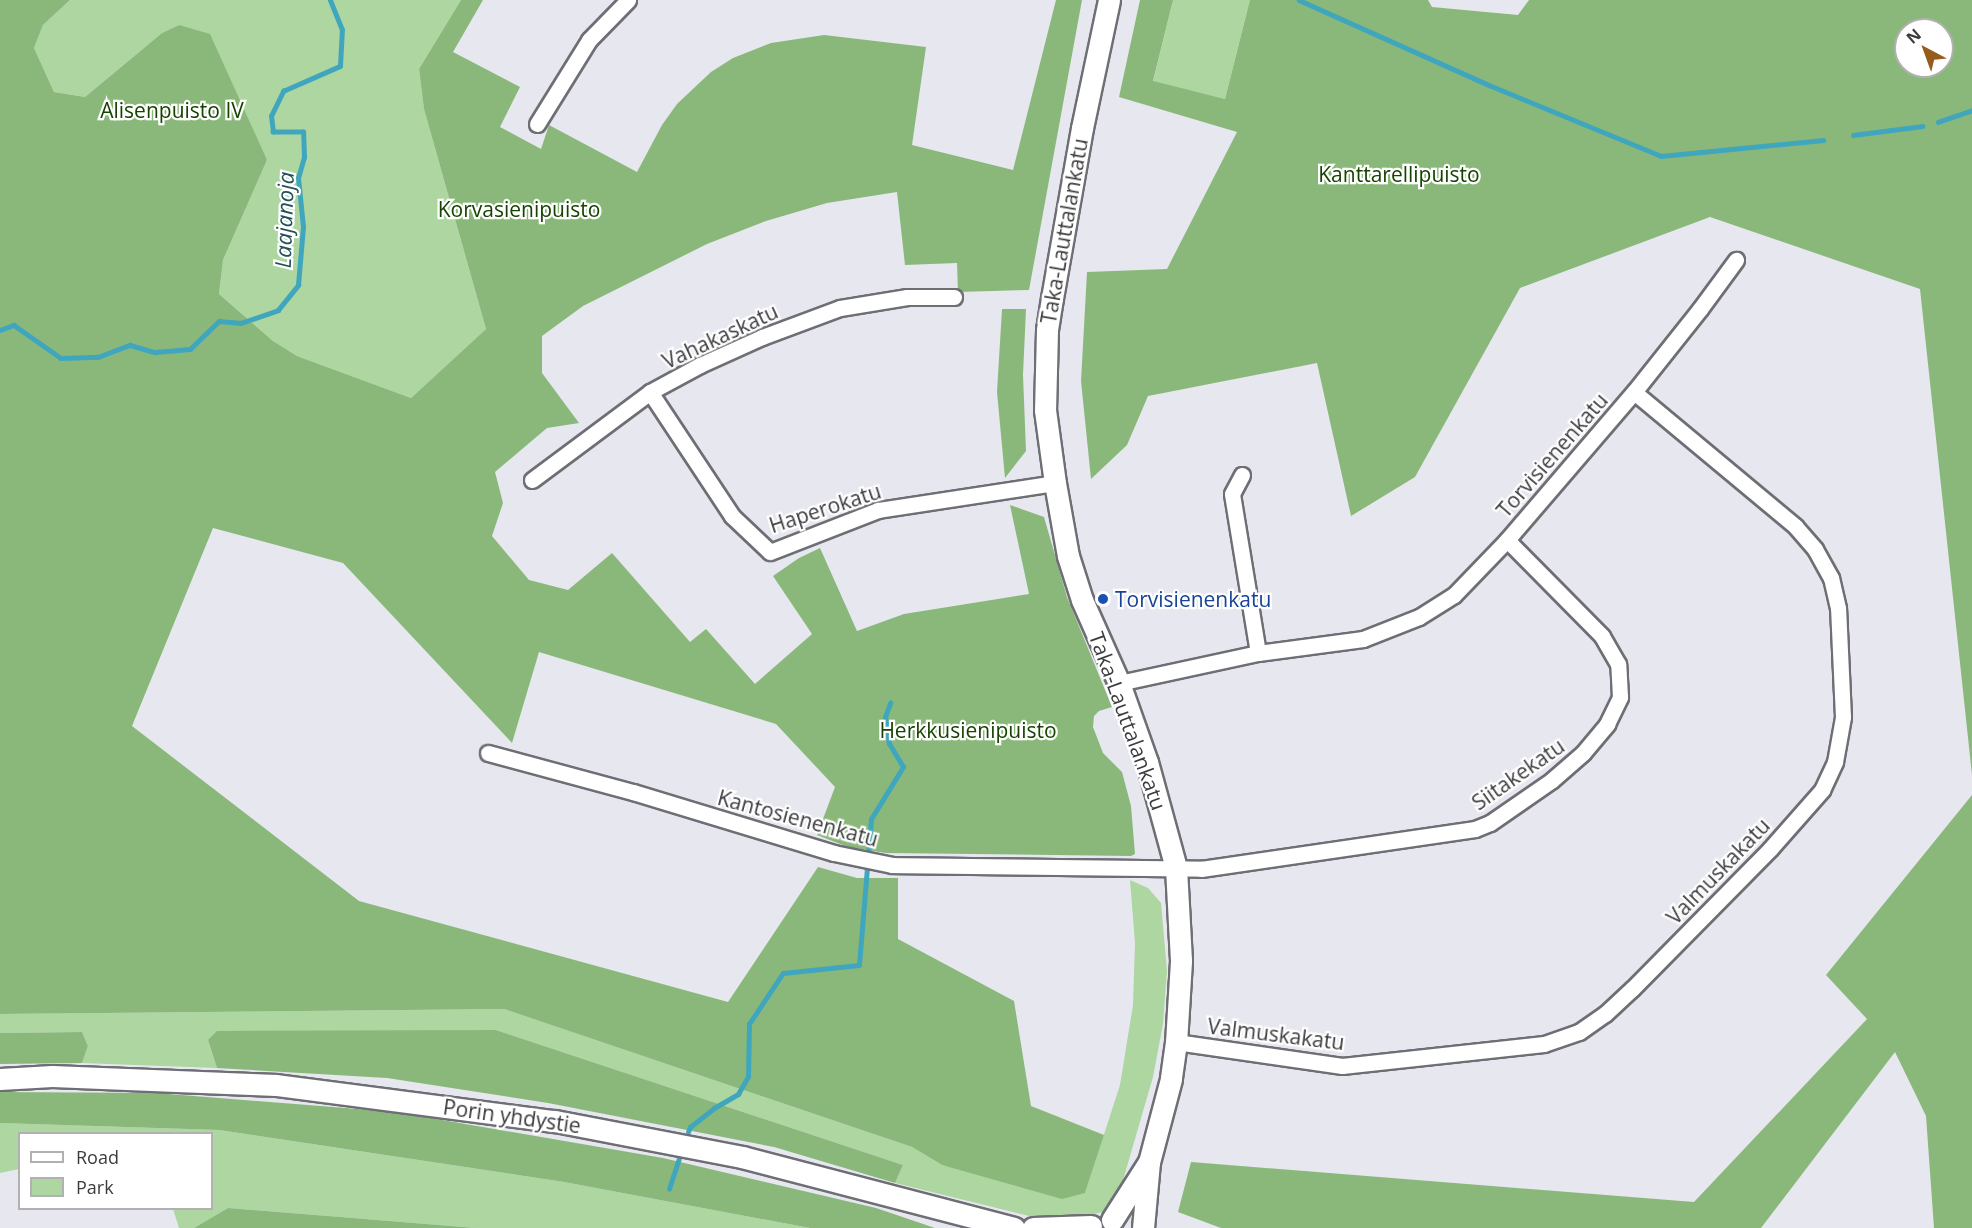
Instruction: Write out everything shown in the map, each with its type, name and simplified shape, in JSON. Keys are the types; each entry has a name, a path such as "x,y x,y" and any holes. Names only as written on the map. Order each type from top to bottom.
{"main road":[{"name":"Taka-Lauttalankatu","path":"1109,0 1082,128 1047,330 1045,410 1054,483 1066,545 1082,600 1119,683 1147,762 1176,868 1181,961 1176,1042 1171,1079 1149,1162 1143,1228"},
{"name":"Porin yhdystie","path":"0,1079 52,1076 276,1085 555,1121 742,1157 1014,1228"},
{"name":"Taka-Lauttalankatu","path":"1112,1220 1131,1186 1149,1162"},
{"path":"1033,1228 1089,1227 1112,1220 1132,1228"}],"street":[{"path":"537,124 589,40 628,0"},
{"name":"Torvisienenkatu","path":"1119,683 1258,653 1363,639 1419,618 1455,595 1507,540 1634,392 1736,260"},
{"name":"Vahakaskatu","path":"532,480 650,392 700,365 762,337 840,308 907,297 954,297"},
{"name":"Haperokatu","path":"650,392 732,516 770,552 878,510 1054,483"},
{"name":"Valmuskakatu","path":"1176,1042 1294,1061 1342,1066 1544,1044 1579,1032 1605,1014 1632,989 1770,849 1822,790 1835,762 1843,717 1838,608 1831,578 1815,549 1796,526 1634,392"},
{"path":"1242,475 1232,494 1258,653"},
{"name":"Siitakekatu","path":"1176,868 1201,869 1475,829 1490,823 1552,780 1583,753 1607,724 1620,697 1618,664 1602,636 1507,540"},
{"name":"Kantosienenkatu","path":"488,753 633,792 834,853 892,865 1176,868"}],"green space":[{"path":"0,0 70,0 43,25 34,48 54,92 85,97 162,33 179,25 210,34 267,160 223,260 219,294 273,341 297,356 411,398 486,329 424,109 419,69 461,0 483,0 453,52 520,87 500,127 541,149 549,125 637,172 662,125 677,104 711,72 733,58 771,43 824,35 926,47 912,145 1013,170 1056,0 1082,0 1029,290 958,292 957,263 905,265 897,192 827,203 766,221 707,244 583,306 542,336 542,373 579,423 547,428 495,472 503,503 492,536 529,580 568,590 612,553 690,642 706,629 755,684 812,634 773,576 799,558 820,548 857,631 904,614 1029,594 1010,505 1044,517 1067,597 1112,707 1099,711 1094,716 1093,727 1103,753 1122,772 1131,806 1135,854 1131,856 886,853 848,847 817,835 835,787 776,724 539,652 512,743 343,563 213,528 132,726 359,901 728,1002 818,867 857,878 898,878 898,939 1014,1001 1031,1106 1104,1135 1085,1193 1062,1199 942,1165 912,1147 504,1009 0,1014"},
{"path":"70,0 461,0 419,69 424,109 486,329 411,398 297,356 273,341 219,294 223,260 267,160 179,25 162,33 85,97 54,92 34,48 43,25"},
{"name":"Kanttarellipuisto","path":"1140,0 1173,0 1153,81 1225,99 1250,0 1428,0 1432,7 1518,15 1529,0 1972,0 1972,775 1920,289 1710,217 1520,288 1415,477 1351,516 1317,363 1148,396 1127,445 1091,479 1081,381 1087,272 1167,269 1237,132 1119,97"},
{"path":"1173,0 1250,0 1225,99 1153,82"},
{"path":"1002,309 1026,309 1023,375 1026,451 1005,478 997,392"},
{"path":"1972,795 1972,1228 1934,1228 1926,1116 1895,1052 1761,1228 1221,1228 1178,1212 1191,1162 1694,1202 1867,1019 1826,975"},
{"path":"1130,880 1148,888 1161,903 1167,971 1163,1024 1153,1077 1119,1194 1103,1212 1072,1219 1037,1218 895,1183 903,1165 496,1030 360,1032 208,1040 217,1068 82,1063 88,1046 82,1032 0,1033 0,1014 504,1009 912,1147 942,1165 1085,1193 1120,1085 1133,1005 1135,943"},
{"path":"496,1030 903,1165 895,1183 774,1147 548,1103 387,1078 217,1068 208,1040 217,1031"},
{"path":"82,1032 88,1046 82,1063 0,1064 0,1033"},
{"path":"0,1092 156,1093 396,1112 663,1158 876,1208 935,1228 810,1228 564,1182 219,1130 0,1123"},
{"path":"0,1123 219,1130 564,1182 810,1228 476,1228 228,1208 194,1228 179,1228 173,1210 213,1210 213,1132 18,1132 18,1169 0,1173"},
{"path":"228,1208 476,1228 194,1228"}],"waterway":[{"name":"Laajanoja","path":"0,330 14,325 61,358 98,357 130,345 155,352 190,349 219,321 241,323 278,310 298,285 303,227 298,178 304,157 303,132 273,132 271,116 283,91 340,66 342,30 330,0"},
{"path":"1299,0 1489,85 1661,156 1823,140"},
{"path":"1938,122 1972,110"},
{"path":"1853,135 1922,126"},
{"path":"688,1132 690,1127 714,1108 738,1094 748,1077 749,1024 783,973 859,965 871,819 903,767 889,744 885,717 890,703"},
{"path":"669,1189 679,1159"}],"place":[{"name":"Torvisienenkatu","path":"1103,599"}],"park label":[{"name":"Alisenpuisto IV","path":"172,110"},
{"name":"Korvasienipuisto","path":"519,209"},
{"name":"Herkkusienipuisto","path":"968,730"}]}
